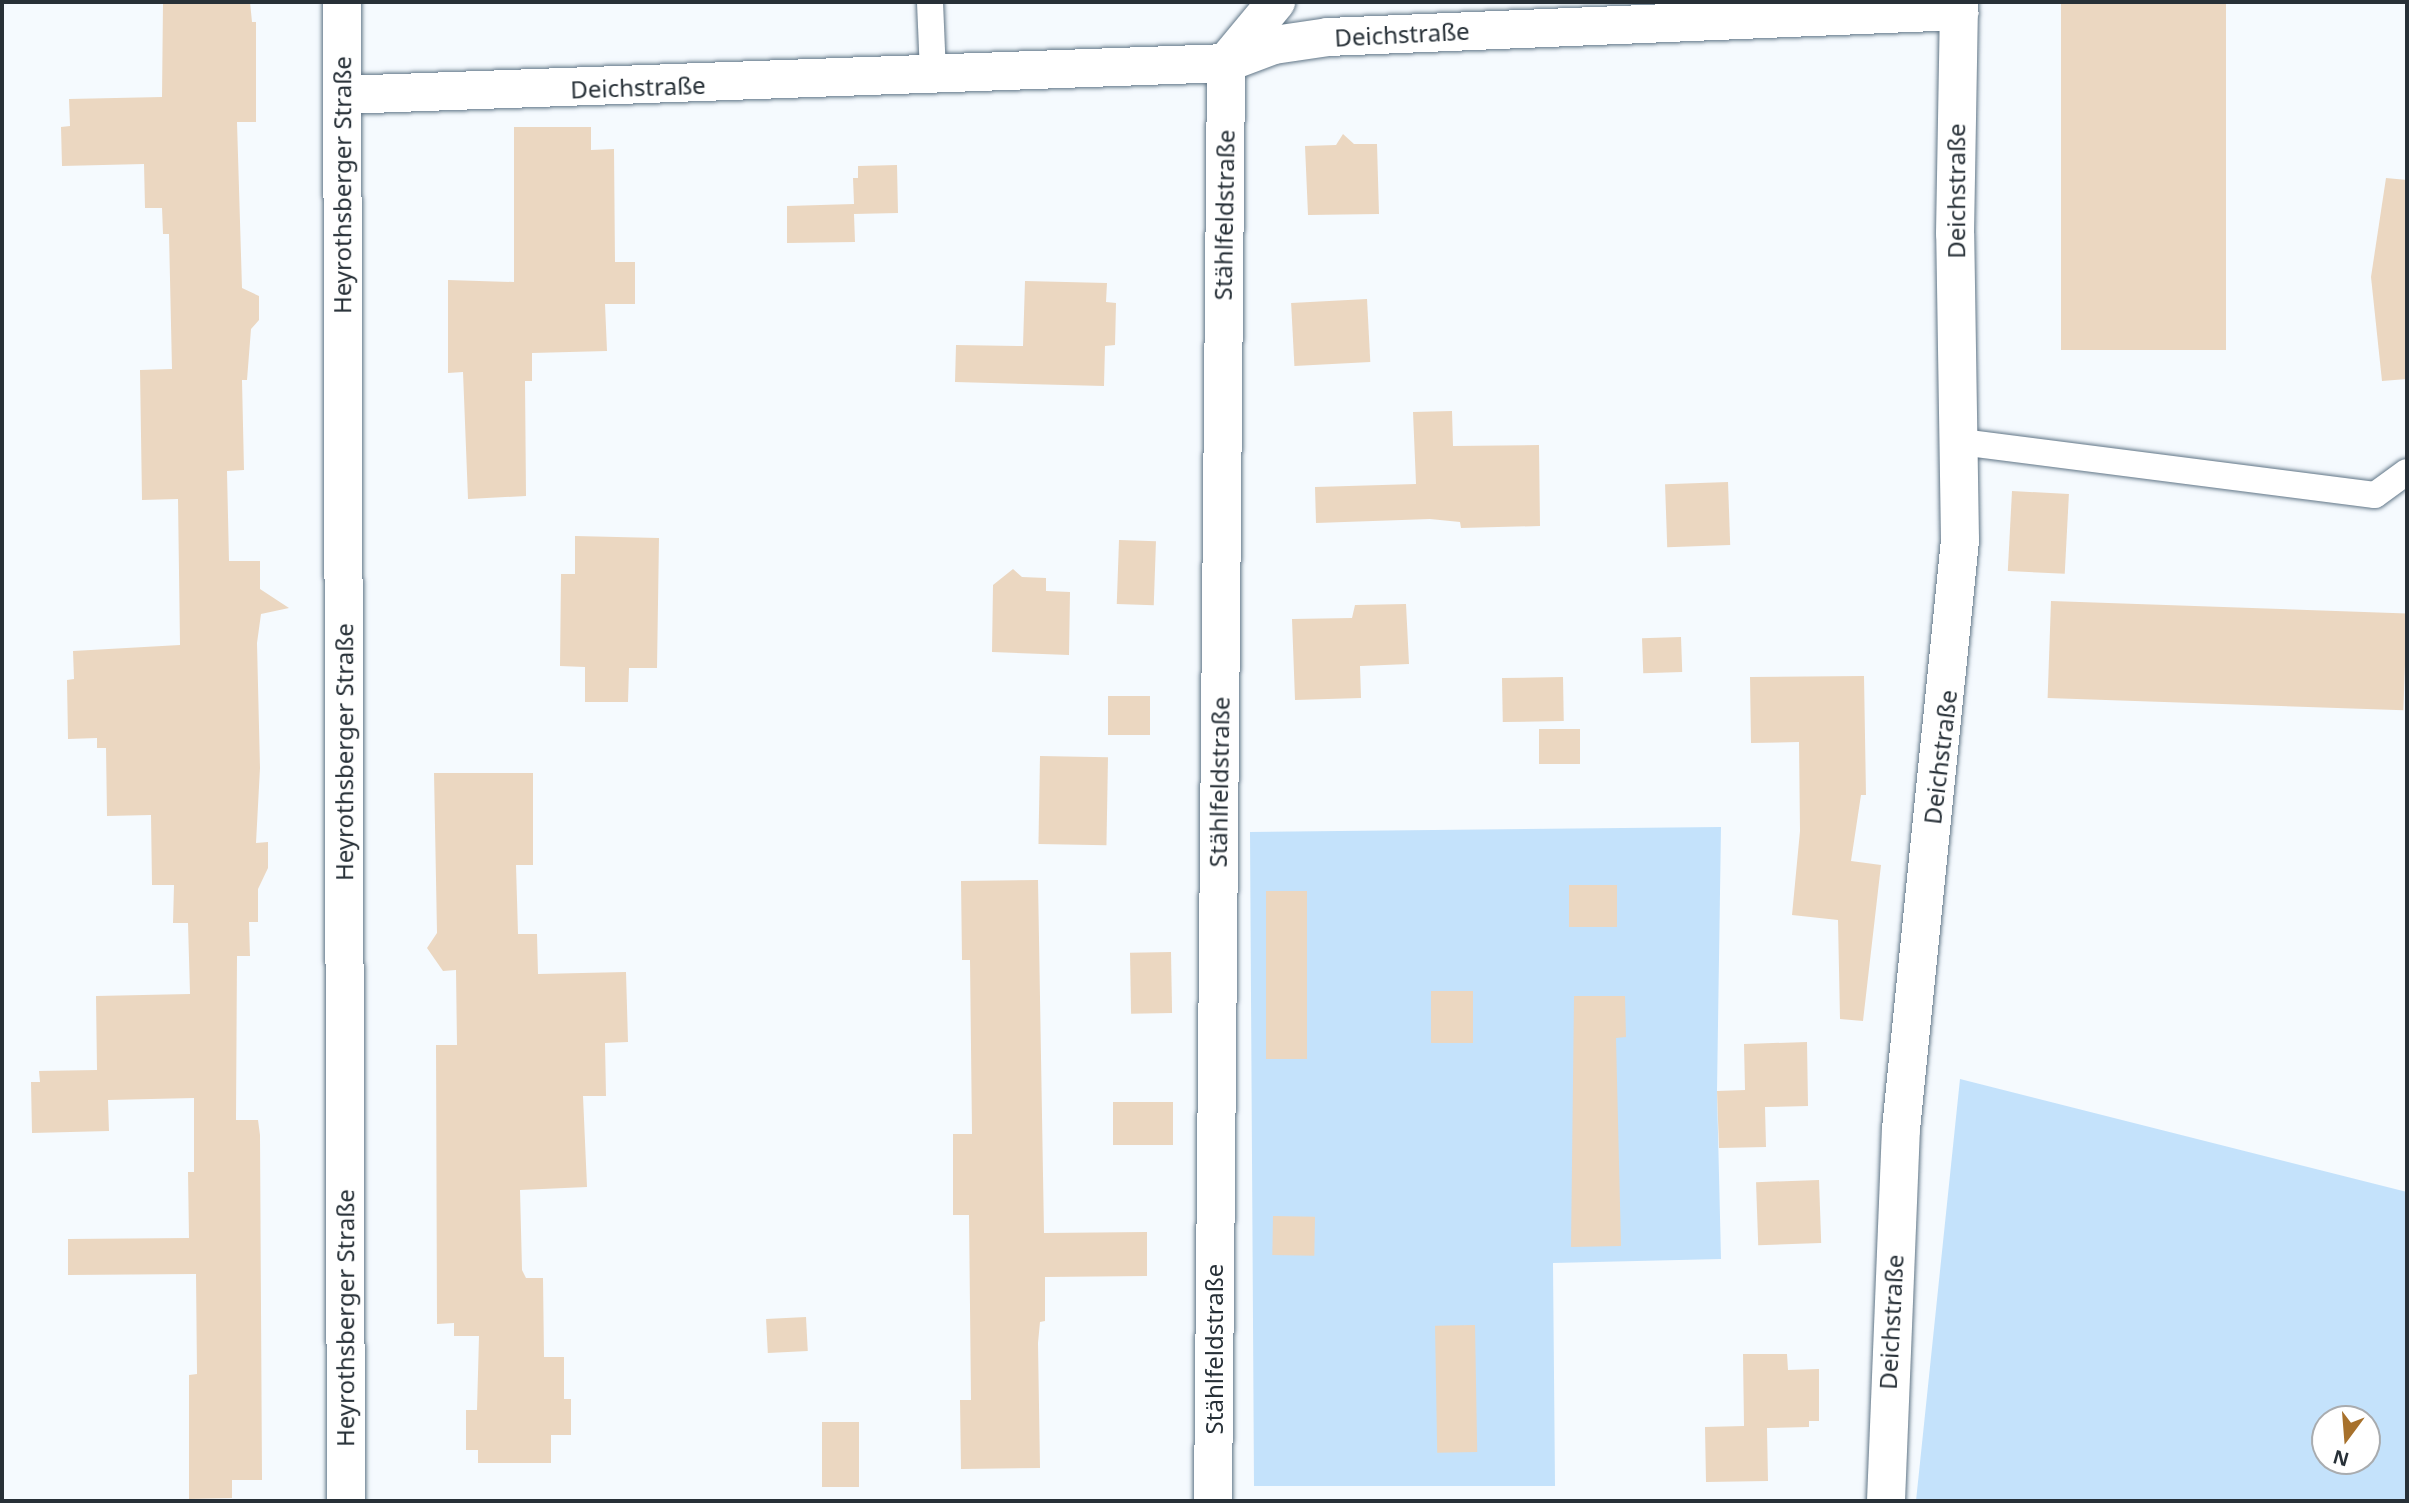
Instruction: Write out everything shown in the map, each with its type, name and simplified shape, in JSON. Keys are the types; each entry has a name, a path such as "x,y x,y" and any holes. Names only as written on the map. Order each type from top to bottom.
{"street":[{"name":"Heyrothsberger Straße","path":"342,2 346,1501"},
{"path":"1226,63 1276,2"},
{"name":"Deichstraße","path":"342,95 1226,63 1274,45 1328,37 1959,7 1955,234 1961,442 1955,629 1911,1001 1901,1129 1886,1501"},
{"name":"Stählfeldstraße","path":"1213,1501 1226,63"}],"lane":[{"path":"930,2 933,74"},
{"path":"1961,442 2375,495 2407,472"}],"shaded area":[{"path":"1721,827 1717,1091 1721,1259 1553,1263 1555,1486 1254,1486 1250,832"},
{"path":"1960,1079 2407,1192 2407,1501 1916,1501"}],"building":[{"path":"163,2 250,2 252,22 256,22 256,122 237,122 242,288 259,296 259,320 251,329 247,380 242,380 244,470 227,471 229,561 260,561 260,589 289,608 261,614 257,643 260,768 256,843 268,842 268,868 258,889 258,922 249,922 250,956 237,956 236,1120 258,1120 260,1135 262,1480 232,1480 232,1498 189,1499 189,1375 197,1374 196,1274 68,1275 68,1239 189,1238 188,1172 194,1172 194,1098 108,1100 109,1131 32,1133 31,1082 40,1082 39,1071 97,1070 96,996 190,994 188,923 173,923 174,885 152,885 151,815 107,816 106,748 97,748 97,738 68,739 67,680 74,679 73,651 180,645 178,499 142,500 140,370 172,369 169,234 163,234 162,208 145,208 144,164 62,166 61,127 70,126 69,99 162,97"},
{"path":"2061,2 2226,2 2226,350 2061,350"},
{"path":"514,127 591,127 591,150 614,149 615,262 635,262 635,304 605,304 607,351 532,353 532,381 525,381 526,496 468,499 463,372 448,373 448,280 514,282"},
{"path":"1343,134 1354,144 1377,144 1379,214 1308,215 1305,146 1336,145"},
{"path":"897,165 898,213 854,214 855,242 787,243 787,206 854,204 853,178 858,178 858,166"},
{"path":"2386,178 2407,180 2407,379 2382,381 2371,277"},
{"path":"1025,281 1107,283 1106,302 1116,303 1115,345 1105,346 1104,386 955,382 956,345 1023,346"},
{"path":"1367,299 1370,362 1294,366 1291,303"},
{"path":"1452,411 1453,446 1539,445 1540,526 1461,528 1460,522 1430,519 1316,523 1315,487 1416,484 1413,412"},
{"path":"1728,482 1730,545 1667,547 1665,484"},
{"path":"2012,491 2069,494 2065,574 2008,571"},
{"path":"575,536 659,538 657,668 629,668 628,702 585,702 585,667 560,666 561,574 575,574"},
{"path":"1119,540 1156,541 1154,605 1117,604"},
{"path":"1013,569 1022,577 1046,578 1046,591 1070,592 1069,655 992,652 993,585"},
{"path":"2051,601 2407,613 2403,710 2048,698"},
{"path":"1406,604 1409,664 1360,666 1361,698 1295,700 1292,619 1352,618 1355,605"},
{"path":"1681,637 1682,672 1643,673 1642,638"},
{"path":"1864,676 1866,795 1861,795 1851,861 1881,865 1863,1021 1840,1019 1838,920 1792,915 1800,831 1799,742 1751,743 1750,677"},
{"path":"1563,677 1564,721 1503,722 1502,678"},
{"path":"1108,696 1150,696 1150,735 1108,735"},
{"path":"1539,729 1580,729 1580,764 1539,764"},
{"path":"1040,756 1108,757 1106,845 1038,844"},
{"path":"434,773 533,773 533,865 516,865 518,934 537,934 538,974 626,972 628,1042 605,1043 606,1096 583,1096 587,1187 520,1190 522,1270 526,1278 543,1278 544,1357 564,1357 564,1399 571,1399 571,1435 551,1435 551,1463 478,1463 478,1450 466,1450 466,1410 477,1410 479,1336 454,1336 454,1323 437,1324 436,1045 457,1045 456,970 443,971 427,948 437,933"},
{"path":"1038,880 1044,1233 1147,1232 1147,1276 1045,1277 1045,1321 1040,1322 1038,1343 1040,1468 961,1469 960,1400 971,1400 969,1215 953,1215 953,1134 972,1134 970,960 962,960 961,881"},
{"path":"1569,885 1617,885 1617,927 1569,927"},
{"path":"1266,891 1307,891 1307,1059 1266,1059"},
{"path":"1171,952 1172,1013 1131,1014 1130,953"},
{"path":"1431,991 1473,991 1473,1043 1431,1043"},
{"path":"1574,996 1625,996 1626,1037 1616,1038 1621,1246 1571,1247"},
{"path":"1807,1042 1808,1106 1765,1107 1766,1147 1719,1148 1717,1091 1745,1090 1744,1044"},
{"path":"1113,1102 1173,1102 1173,1145 1113,1145"},
{"path":"1819,1180 1821,1243 1758,1245 1756,1182"},
{"path":"1273,1216 1315,1217 1314,1256 1272,1255"},
{"path":"806,1317 808,1351 768,1353 766,1319"},
{"path":"1475,1325 1477,1452 1437,1453 1435,1326"},
{"path":"1743,1354 1787,1354 1788,1370 1819,1369 1819,1421 1809,1421 1809,1427 1767,1428 1768,1481 1706,1482 1705,1427 1744,1426"},
{"path":"822,1422 859,1422 859,1487 822,1487"}]}
